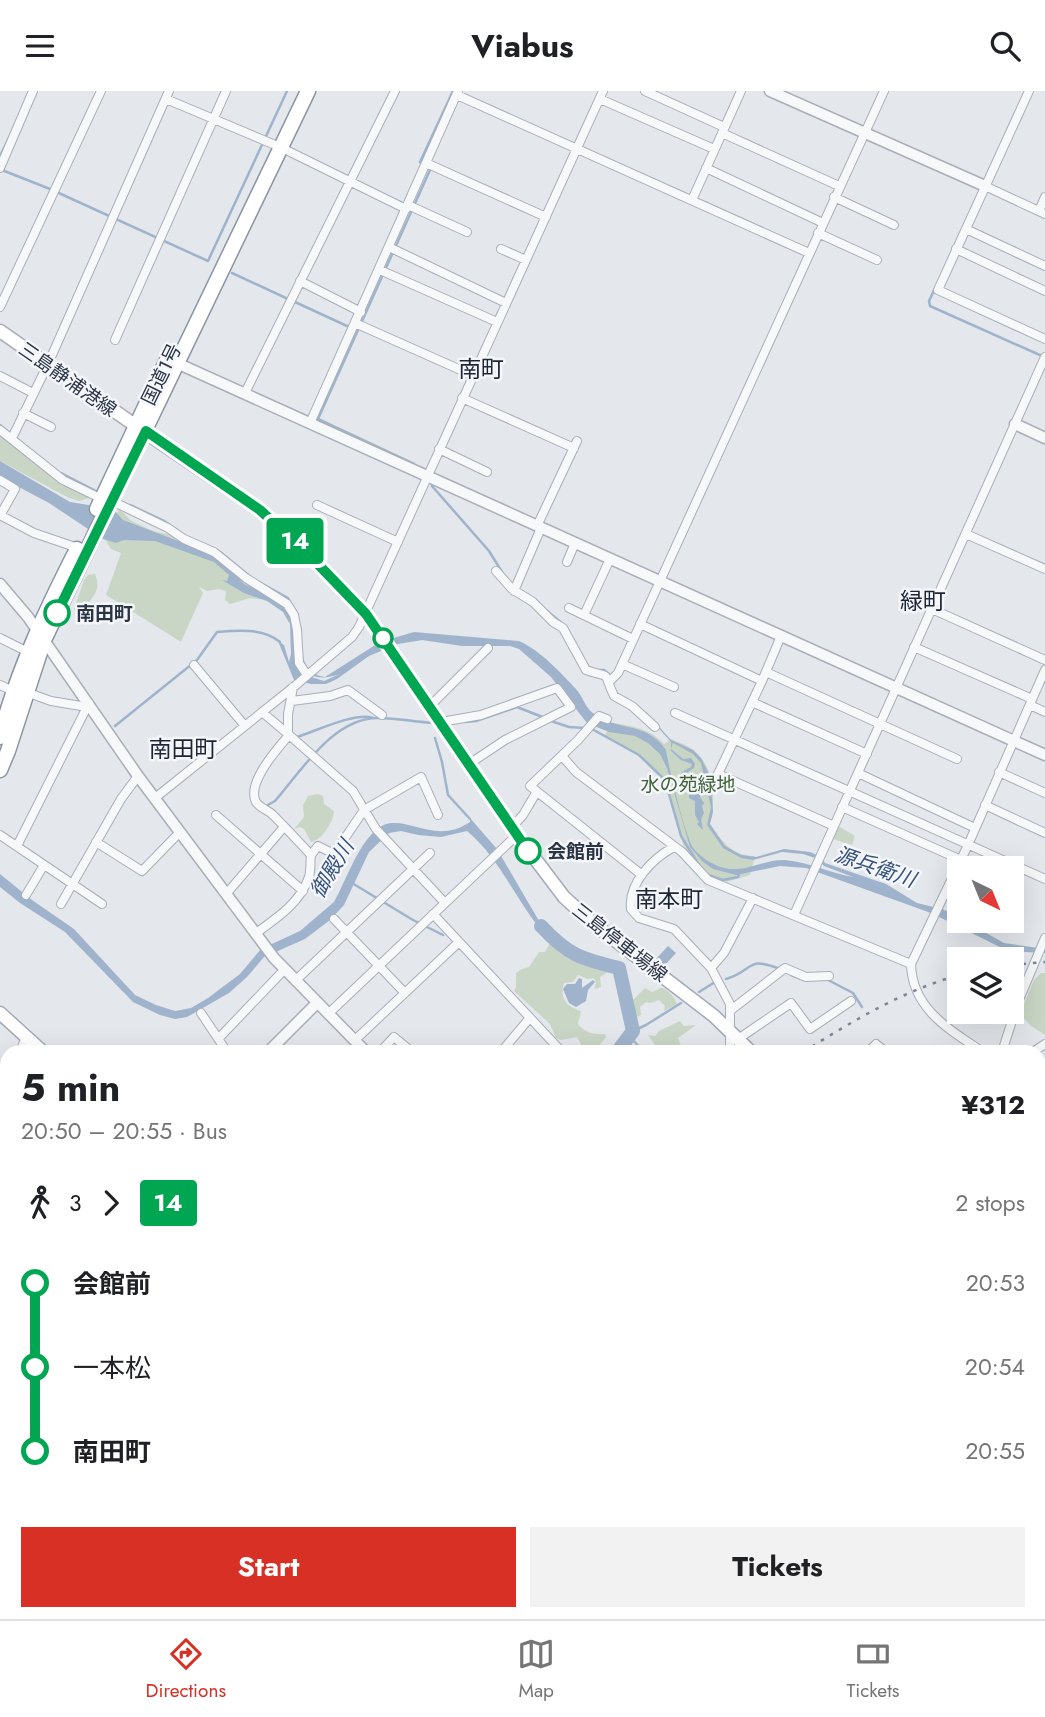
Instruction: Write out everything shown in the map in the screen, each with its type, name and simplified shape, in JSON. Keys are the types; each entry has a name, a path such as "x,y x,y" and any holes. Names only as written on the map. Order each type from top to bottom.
{"highway":[{"name":"国道1号","path":"277,146 298,91"},
{"name":"国道1号","path":"0,738 4,713 28,652 40,635 78,548 91,532 106,503 277,146 308,91"},
{"path":"0,770 8,751 13,689 34,667 40,635 91,532"},
{"name":"国道1号","path":"0,738 34,667"}],"main road":[{"name":"三島静浦港線","path":"0,331 141,428"},
{"name":"三島停車場線","path":"141,428 260,510 313,559 366,614 545,875 578,911 744,1045"},
{"path":"0,1013 35,1045"}],"street":[{"path":"0,168 33,91"},
{"path":"0,307 101,91"},
{"path":"115,340 226,91"},
{"path":"245,393 395,91"},
{"path":"645,91 839,186"},
{"path":"692,199 741,91"},
{"path":"770,91 1042,213 1045,197"},
{"path":"610,681 616,677 884,91"},
{"path":"1029,91 938,289 1045,339"},
{"path":"310,423 457,93 810,253"},
{"path":"12,438 48,364 168,95 350,181 467,232"},
{"path":"155,798 352,637 366,614 472,375 602,95 714,149"},
{"path":"426,163 546,217"},
{"path":"706,168 823,223"},
{"path":"834,197 894,225"},
{"path":"966,229 1045,266"},
{"path":"818,233 877,260"},
{"path":"389,247 506,303"},
{"path":"501,249 526,260"},
{"path":"956,249 1045,291"},
{"path":"380,270 497,322"},
{"path":"300,281 360,312"},
{"path":"355,323 472,375"},
{"path":"794,915 1045,358"},
{"path":"172,361 1045,755"},
{"path":"0,376 33,393"},
{"path":"462,398 576,444 514,591"},
{"path":"23,413 51,427"},
{"path":"1015,425 1045,438"},
{"path":"0,430 63,480 106,503 168,528 194,544 214,552 287,604 294,615 299,663 307,675"},
{"path":"439,450 487,472"},
{"path":"0,480 15,489 0,514 34,533 78,548"},
{"path":"317,505 398,542"},
{"path":"966,534 1045,569"},
{"path":"567,562 575,543"},
{"path":"584,615 610,559"},
{"path":"496,571 514,591 533,602 563,628 586,670 602,673 610,681 613,694 632,706 655,727"},
{"path":"0,584 40,635 138,776 284,970 360,1045"},
{"path":"569,608 633,639"},
{"path":"932,609 1045,660"},
{"path":"640,624 762,681"},
{"path":"781,636 718,774 834,826"},
{"path":"0,638 28,652"},
{"path":"914,647 1031,702 1045,712"},
{"path":"430,706 488,648"},
{"path":"622,664 674,687"},
{"path":"194,665 245,726"},
{"path":"963,856 1045,670"},
{"path":"766,671 957,759"},
{"path":"294,686 288,714 289,735 272,754 262,771 254,796 259,805 270,812 311,855"},
{"path":"441,722 481,715 557,688 571,707 505,740 469,764"},
{"path":"13,689 51,701 88,705"},
{"path":"292,701 319,698 348,690 382,715"},
{"path":"752,702 867,754"},
{"path":"17,846 88,705"},
{"path":"262,712 353,791 376,829 445,903"},
{"path":"674,713 1045,879"},
{"path":"607,719 597,717 562,757 530,786 642,875"},
{"path":"562,757 576,772 686,856 709,880 911,964"},
{"path":"999,772 1045,793"},
{"path":"858,773 975,828"},
{"path":"61,904 121,799 138,776"},
{"path":"256,933 284,913 303,891 310,874 311,855 318,846 334,854 364,810 421,777 438,815"},
{"path":"328,1014 445,903 514,831 536,793"},
{"path":"985,805 1045,833"},
{"path":"842,807 952,856"},
{"path":"216,815 303,891"},
{"path":"227,893 284,827"},
{"path":"96,842 142,871 180,832"},
{"path":"0,835 102,904"},
{"path":"674,847 657,857 642,875 631,901 633,913 645,920 674,929 711,968 725,992 731,1010 734,1035 732,1045"},
{"path":"295,981 430,853"},
{"path":"26,895 44,865"},
{"path":"947,891 911,964 911,972 923,1006 974,1045"},
{"path":"711,968 724,953 752,898"},
{"path":"433,914 555,1045"},
{"path":"334,919 405,993"},
{"path":"355,1040 459,942"},
{"path":"1005,1045 1018,1002 1043,942"},
{"path":"731,1010 785,968 806,977 829,976"},
{"path":"219,1038 284,970"},
{"path":"734,1035 791,1003 810,1029 851,1001"},
{"path":"275,1045 317,1003"},
{"path":"201,1013 223,1045"},
{"path":"507,1045 529,1019"},
{"path":"23,1045 26,1037"},
{"path":"387,1045 394,1037 404,1045"}],"green space":[{"path":"0,433 90,496 89,498 79,501 69,498 0,461"},
{"path":"119,510 146,528 171,534 270,595 265,600 250,598 230,604 225,600 226,591 207,591 199,587 203,593 181,642 106,595 121,553 111,549 104,537"},
{"path":"95,574 96,591 82,613 78,613 74,609 84,580 88,575"},
{"name":"水の苑緑地","path":"613,723 647,732 664,744 671,739 697,753 707,768 712,786 710,824 723,842 734,850 755,856 750,875 726,882 705,874 684,847 663,779 639,756 604,736"},
{"path":"308,796 323,796 324,804 334,811 326,830 311,842 304,829 294,829 304,817 303,805"},
{"path":"837,827 855,836 852,845 833,839"},
{"path":"550,943 575,959 608,972 600,977 601,987 594,989 594,978 578,975 573,982 564,983 563,989 565,1001 581,1011 578,1024 590,1033 605,1034 606,1037 600,1045 580,1045 577,1037 561,1040 556,1038 550,1024 514,991 516,973 529,967 539,952 545,952"},
{"path":"1041,973 1045,973 1045,1035 1024,1018 1024,1004 1034,980"},
{"path":"645,988 652,992 663,988 677,1004 664,1011 665,1006 659,1000 646,1002 640,1007 641,1015 632,1019 633,1000"},
{"path":"680,1021 684,1026 696,1025 678,1038 681,1045 655,1045 648,1035 655,1036 659,1031"}],"water":[{"path":"0,461 70,502 113,509 123,520 212,554 244,584 273,597 288,609 294,626 296,657 308,676 324,681 340,674 325,677 380,642 414,632 519,641 535,650 557,669 576,689 592,713 615,724 650,735 666,750 690,842 697,853 711,863 727,869 739,869 785,860 853,877 824,866 818,859 803,854 782,852 753,860 741,858 723,848 707,825 711,807 701,763 693,754 673,743 671,749 671,742 646,712 671,740 693,750 701,758 708,772 712,798 710,824 725,846 741,855 756,857 784,849 810,852 821,857 825,863 886,884 917,903 947,911 947,921 806,868 780,866 736,875 713,869 690,847 667,768 660,754 635,736 609,732 587,723 551,677 519,649 510,646 462,646 422,640 398,644 369,656 326,684 294,680 278,641 284,645 289,662 290,624 283,612 267,601 244,593 222,580 227,581 229,575 214,562 155,541 124,540 116,543 103,539 49,503 0,477"},
{"path":"301,652 304,661 315,674 325,677 308,673 302,661"},
{"path":"671,749 683,759 691,758 695,764 694,768 685,774 691,787 697,784 702,789 700,797 704,803 701,819 703,830 697,824 699,822 695,815 695,801 689,798 689,788 682,772 692,764 681,760"},
{"path":"470,818 497,849 539,921 555,936 550,940 491,856 467,831 441,837 401,831 389,833 369,852 344,905 330,920 305,939 264,957 229,993 187,1017 175,1019 133,1002 65,932 0,887 0,874 74,929 135,995 175,1011 191,1008 208,998 240,974 261,949 300,931 334,902 357,855 376,830 386,824 396,823 443,831 456,829 470,822"},
{"path":"972,933 986,933 1004,943 1045,949 1045,953 1024,952 1024,947 1000,947"},
{"path":"668,946 676,953 664,966 656,959"},
{"path":"579,978 582,979 582,988 593,980 595,982 588,990 586,1001 576,1007 569,1003 563,989 567,984 575,984"}],"waterway":[{"path":"2,170 208,261 287,91"},
{"path":"420,162 453,91"},
{"path":"0,156 11,134"},
{"path":"414,464 318,419 430,170"},
{"path":"232,273 288,299"},
{"path":"936,286 929,301 930,306 1042,356"},
{"path":"295,302 347,326"},
{"path":"0,425 33,452"},
{"path":"61,473 98,492"},
{"path":"432,486 489,551 502,572"},
{"path":"130,505 180,532"},
{"path":"220,552 239,568"},
{"path":"259,582 288,598 296,612"},
{"path":"546,610 563,624"},
{"path":"115,726 197,660 217,632 258,632 280,642"},
{"path":"596,670 604,670 611,676"},
{"path":"625,698 647,715"},
{"path":"465,722 517,707 545,718"},
{"path":"297,737 346,720 373,718"},
{"path":"266,806 275,801 320,747 348,726 379,718 434,723"},
{"path":"551,721 569,727 585,728"},
{"path":"592,729 639,755 665,780 681,836 699,865"},
{"path":"435,738 448,795 470,819"},
{"path":"708,875 723,880 738,877 739,874"},
{"path":"352,883 443,935"},
{"name":"御殿川","path":"541,926 559,944 576,955 619,968 633,1031 622,1045"},
{"path":"726,979 755,964 780,969"},
{"path":"791,975 804,980"},
{"path":"828,980 853,993 862,1007"},
{"path":"699,992 715,982"},
{"path":"633,1031 681,1003"},
{"path":"629,1036 637,1045"}],"railway":[{"path":"1024,964 1045,962"},
{"path":"815,1045 898,998 947,979"}],"bus line":[{"name":"14","path":"57,613 146,431 277,524 366,614 528,851"}],"place":[{"name":"南田町","path":"57,613"},
{"name":"会館前","path":"528,851"}],"district":[{"name":"南町","path":"481,369"},
{"name":"緑町","path":"923,601"},
{"name":"南田町","path":"183,749"},
{"name":"南本町","path":"669,899"}],"water label":[{"name":"源兵衛川","path":"875,867"}]}
